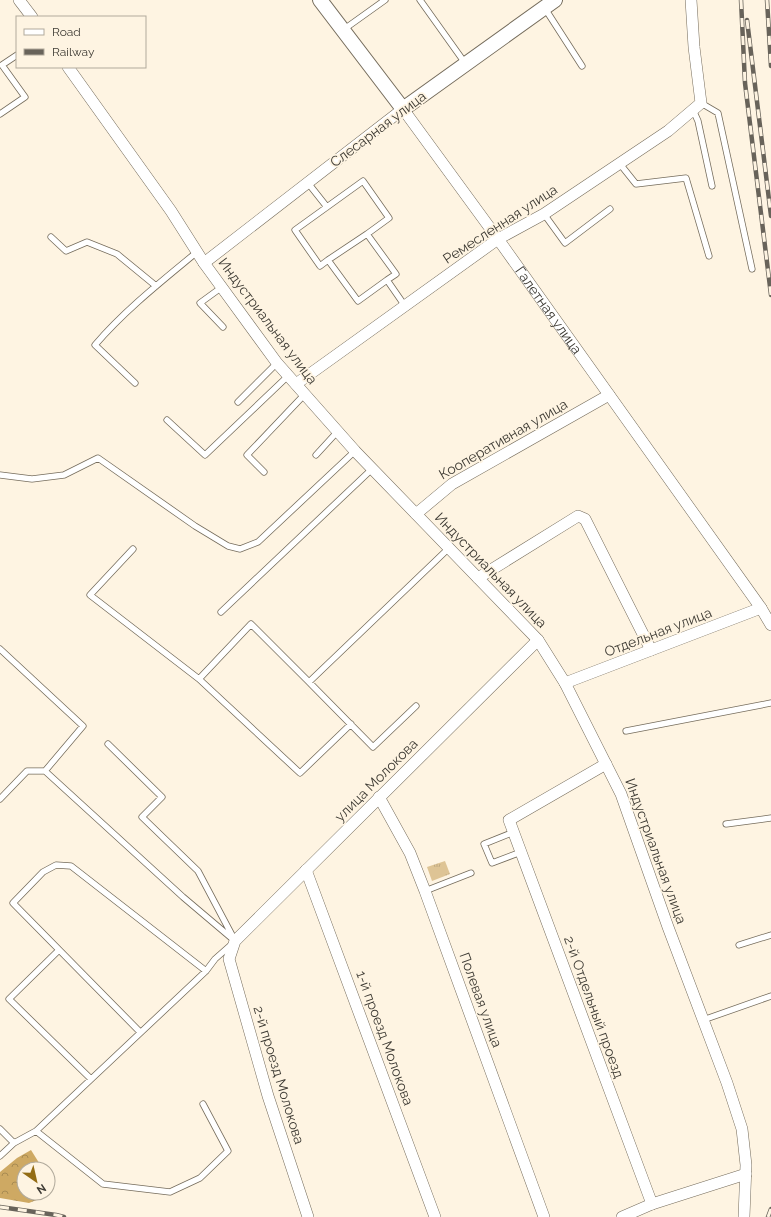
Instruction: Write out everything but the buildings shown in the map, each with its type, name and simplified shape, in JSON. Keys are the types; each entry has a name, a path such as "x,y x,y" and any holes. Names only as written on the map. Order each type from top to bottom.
{"street":[{"path":"19,0 31,16"},
{"name":"Галетная улица","path":"320,0 498,239 761,608 771,625"},
{"path":"691,0 697,106"},
{"name":"Слесарная улица","path":"204,263 403,110 550,4"},
{"name":"Индустриальная улица","path":"69,68 171,211 204,263 277,363 355,451 538,640 565,683 621,794 668,928 727,1083 742,1129 746,1165 744,1217"},
{"name":"Ремесленная улица","path":"296,384 498,239 544,214 620,164 668,131 697,106"},
{"name":"Кооперативная улица","path":"416,514 452,484 608,395"},
{"path":"478,578 578,516 585,519 651,650"},
{"name":"Отдельная улица","path":"565,683 761,608"},
{"name":"улица Молокова","path":"235,941 538,640"},
{"name":"2-й Отдельный проезд","path":"606,764 509,820 652,1204"},
{"name":"Полевая улица","path":"379,797 410,853 426,891 544,1217"},
{"name":"1-й проезд Молокова","path":"306,870 435,1217"},
{"name":"2-й проезд Молокова","path":"235,941 229,959 268,1096 308,1217"},
{"path":"622,1217 652,1204 746,1174"}],"lane":[{"path":"343,30 385,0"},
{"path":"420,0 466,64"},
{"path":"550,4 582,66"},
{"path":"0,114 25,97 1,64 16,56"},
{"path":"712,186 698,121 697,106 718,113 752,270"},
{"path":"620,164 636,184 686,178 709,256"},
{"path":"363,181 389,218 367,234 320,266 295,230 363,181"},
{"path":"308,182 327,207"},
{"path":"544,214 565,243 610,209"},
{"path":"328,260 358,301 396,274 367,234"},
{"path":"51,237 66,251 87,242 117,254 156,286"},
{"path":"135,383 96,345 110,328 156,286 197,252"},
{"path":"387,280 405,306"},
{"path":"222,287 200,303 223,327"},
{"path":"238,402 277,363"},
{"path":"167,420 205,455 288,376"},
{"path":"264,472 247,456 305,394"},
{"path":"316,455 338,431"},
{"path":"0,475 32,479 64,475 98,458 195,526 228,546 240,549 258,542 355,451"},
{"path":"221,612 372,469"},
{"path":"309,682 449,548"},
{"path":"133,549 90,594 199,679 300,773 350,724"},
{"path":"199,679 251,624 373,747 416,706"},
{"path":"0,649 83,726 45,770"},
{"path":"626,731 771,703"},
{"path":"108,744 162,797 142,817 198,871 235,941"},
{"path":"0,799 27,771 45,770 183,897 235,941"},
{"path":"726,824 771,818"},
{"path":"514,832 484,844 492,863 521,852"},
{"path":"140,1032 13,902 43,872 56,865 71,866 206,970"},
{"path":"426,891 471,873"},
{"path":"739,945 771,935"},
{"path":"0,1156 14,1143 36,1131 235,941"},
{"path":"59,950 9,999 91,1079"},
{"path":"703,1020 771,996"},
{"path":"36,1131 103,1184 170,1192 200,1178 228,1151 203,1104"},
{"path":"0,1129 14,1143"}],"green space":[{"path":"445,861 450,874 432,881 427,867"},
{"path":"31,1150 38,1161 16,1161 16,1201 0,1198 0,1172 17,1158"},
{"path":"17,1201 34,1201 29,1203"}],"railway":[{"path":"741,0 745,83 771,295"},
{"path":"767,0 771,66"},
{"path":"747,20 771,216"},
{"path":"0,1207 64,1217"},
{"path":"768,1217 771,1209"}]}
